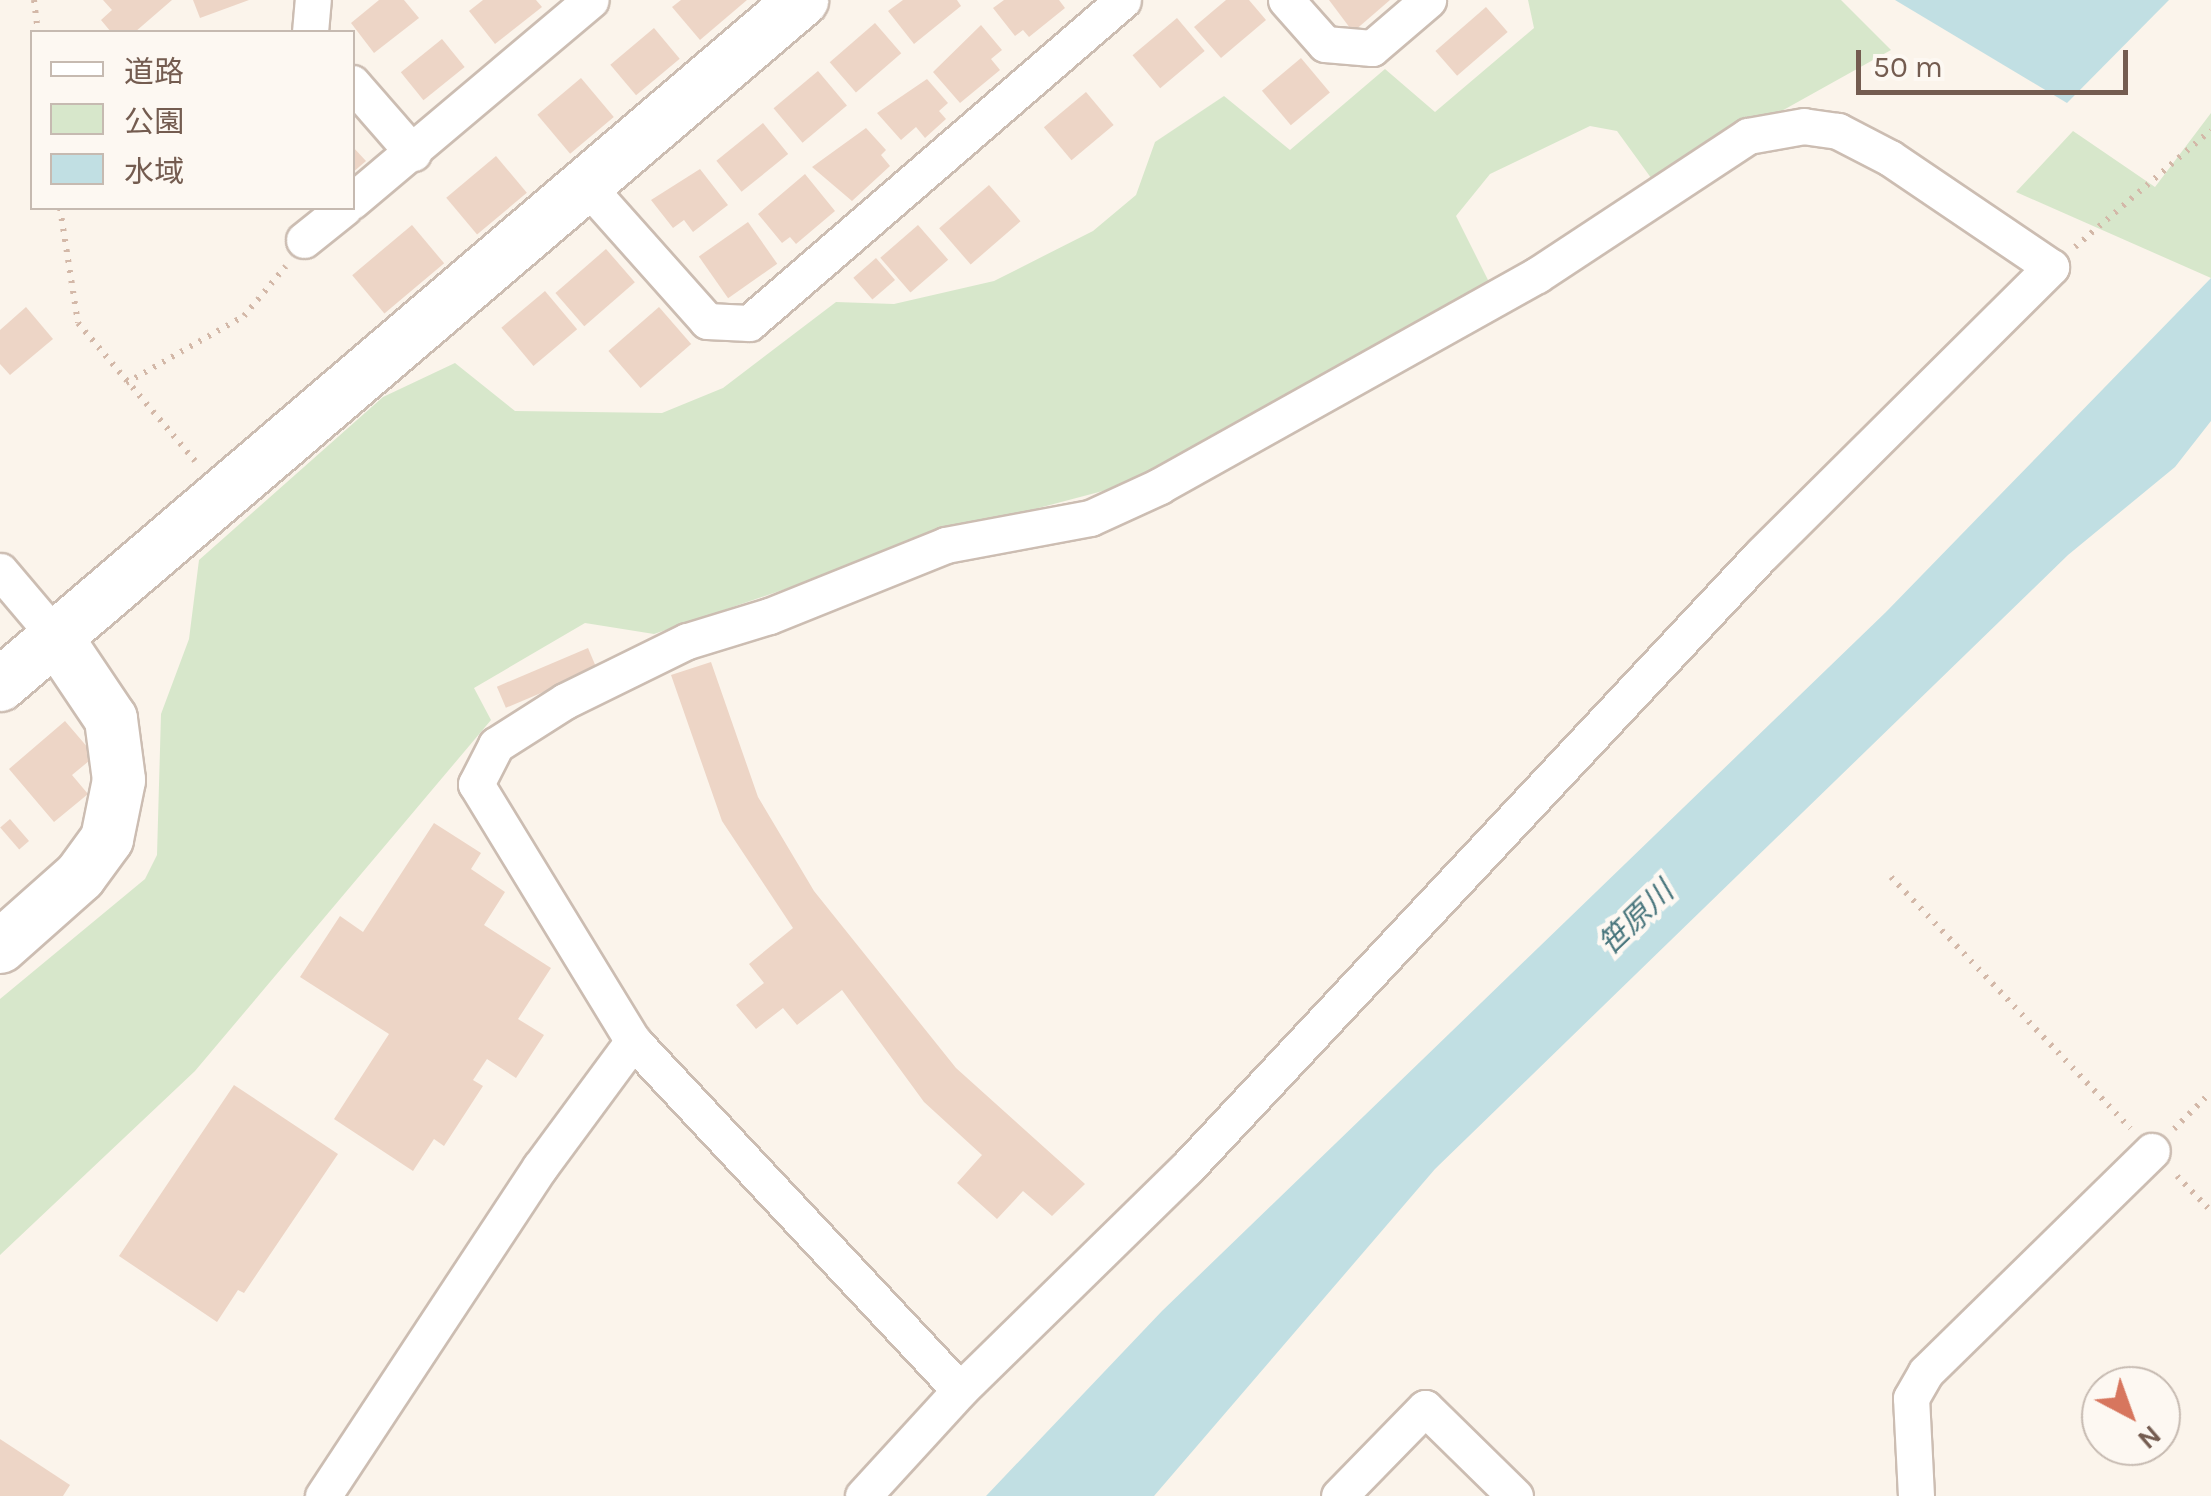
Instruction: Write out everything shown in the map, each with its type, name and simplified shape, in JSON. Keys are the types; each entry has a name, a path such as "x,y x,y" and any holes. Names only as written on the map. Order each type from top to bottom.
{"street":[{"path":"310,30 313,0"},
{"path":"355,199 414,154 591,0"},
{"path":"0,685 802,0"},
{"path":"586,186 707,321 749,323 1122,0"},
{"path":"1286,0 1325,44 1372,48 1428,0"},
{"path":"355,86 414,154"},
{"path":"863,1496 960,1390 1186,1168 1761,556 2051,267 1890,158 1838,131 1804,126 1748,136 1537,274 1160,486 1090,518 946,545 687,641 565,700 496,746 476,784 633,1041 960,1390"},
{"path":"304,240 342,210"},
{"path":"0,572 56,636 111,719 119,780 107,839 80,876 0,947"},
{"path":"323,1496 540,1167 633,1041"},
{"path":"1916,1496 1910,1398 1926,1372 2152,1152"},
{"path":"1340,1496 1425,1408 1515,1496"}],"path":[{"path":"34,0 38,30"},
{"path":"2051,267 2211,130"},
{"path":"60,210 71,304 94,347 224,494"},
{"path":"126,383 244,316 304,240"},
{"path":"1891,877 2211,1211"},
{"path":"2152,1152 2211,1092"}],"green space":[{"path":"1528,0 1841,0 1891,50 1654,182 1617,131 1590,126 1490,174 1456,216 1489,282 1133,483 963,528 654,634 585,623 474,688 491,720 195,1071 0,1255 0,999 145,879 157,855 161,714 189,639 199,560 383,397 455,363 515,411 662,413 723,388 836,302 894,304 994,281 1093,231 1136,195 1155,142 1224,96 1290,150 1385,69 1435,112 1534,28"},
{"path":"2211,113 2211,278 2016,192 2073,131 2155,187"}],"water":[{"path":"1895,0 2169,0 2067,103"},
{"name":"笹原川","path":"2211,278 2211,421 2175,467 2068,555 1435,1169 1154,1496 986,1496 1162,1311 1886,612"}],"building":[{"path":"103,0 172,0 137,30 109,30 101,20 112,10"},
{"path":"193,0 249,0 200,18"},
{"path":"379,0 404,0 419,18 374,53 351,23"},
{"path":"483,0 536,0 542,7 495,44 469,11"},
{"path":"681,0 747,0 700,40 672,7"},
{"path":"903,0 957,0 961,6 914,44 888,11"},
{"path":"1004,0 1059,0 1065,8 1029,37 1023,30 1015,36 993,8"},
{"path":"1226,0 1249,0 1266,20 1221,58 1194,27"},
{"path":"1329,0 1390,0 1353,32"},
{"path":"1486,7 1508,32 1457,76 1435,51"},
{"path":"1177,18 1205,51 1160,88 1133,55"},
{"path":"875,23 901,53 856,93 830,62"},
{"path":"981,25 1002,50 991,59 1000,70 960,103 933,72"},
{"path":"654,28 680,59 636,95 610,65"},
{"path":"442,39 465,67 423,100 401,72"},
{"path":"1301,58 1330,92 1291,125 1262,91"},
{"path":"818,71 847,105 802,143 774,108"},
{"path":"581,78 614,117 570,154 537,115"},
{"path":"927,79 948,103 939,111 946,119 925,138 916,127 901,140 877,113"},
{"path":"1086,92 1114,125 1072,160 1044,127"},
{"path":"763,123 788,154 742,192 716,161"},
{"path":"866,128 886,150 881,155 890,166 852,201 812,167"},
{"path":"355,149 366,161 355,170"},
{"path":"496,156 527,193 477,235 446,198"},
{"path":"700,169 728,205 693,232 684,220 673,228 651,200"},
{"path":"805,174 835,211 796,244 790,237 782,243 758,214"},
{"path":"989,185 1020,221 971,265 939,228"},
{"path":"748,222 777,264 728,298 699,256"},
{"path":"412,225 444,263 384,313 352,275"},
{"path":"918,225 948,260 910,293 880,258"},
{"path":"606,249 635,282 584,326 555,293"},
{"path":"876,258 895,280 872,300 853,278"},
{"path":"545,291 577,329 533,366 501,328"},
{"path":"26,307 53,339 10,375 0,364 0,330"},
{"path":"659,307 691,344 641,388 608,351"},
{"path":"588,648 597,669 506,708 497,687"},
{"path":"711,662 758,797 814,891 956,1068 1085,1184 1052,1216 1023,1191 997,1219 957,1183 982,1155 924,1102 842,990 797,1025 783,1008 756,1029 736,1005 764,983 749,964 793,928 722,821 671,675"},
{"path":"65,721 95,756 72,775 88,794 54,822 9,769"},
{"path":"10,819 29,841 19,849 0,828"},
{"path":"434,823 481,853 471,869 505,892 484,925 551,968 518,1019 544,1035 516,1078 487,1059 473,1080 483,1086 444,1146 434,1139 413,1171 334,1119 389,1034 300,977 340,916 363,932"},
{"path":"234,1085 338,1154 244,1293 238,1290 217,1322 119,1256"},
{"path":"0,1439 70,1485 63,1496 0,1496"}]}
